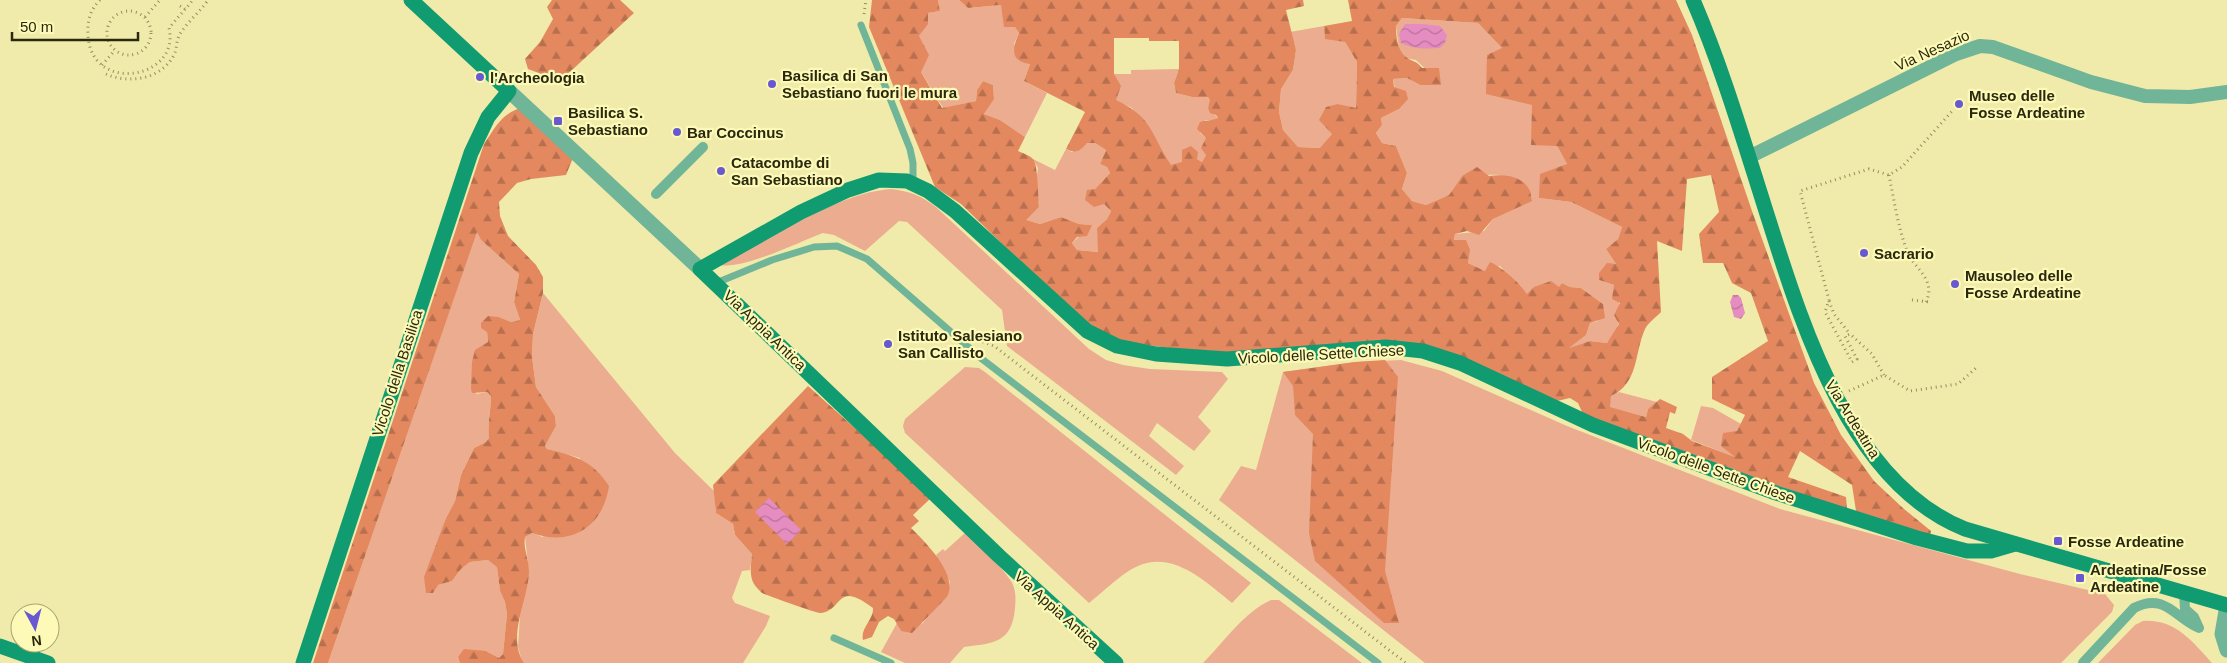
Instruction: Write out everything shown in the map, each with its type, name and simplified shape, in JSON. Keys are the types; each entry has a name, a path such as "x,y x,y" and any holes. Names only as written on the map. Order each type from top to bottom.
{"main road":[{"name":"Via Ardeatina","path":"1693,0 1748,157 1796,304 1817,356 1837,397 1872,453 1915,501 1935,515 1955,525 2227,605"},
{"name":"Via Appia Antica","path":"413,1 509,91"},
{"name":"Vicolo della Basilica","path":"303,663 471,153 488,117 509,91"},
{"name":"Vicolo delle Sette Chiese","path":"700,269 801,212 858,186 884,179 913,183 938,198 959,215 1087,331 1117,346 1156,354 1227,359 1386,347 1423,351 1460,363 1600,428 1773,492 1967,551 1991,551 2015,544"},
{"name":"Via Appia Antica","path":"700,269 999,556 1116,663"},
{"path":"0,646 48,663"}],"street":[{"name":"Via Nesazio","path":"1748,157 1956,54 1980,46 2004,50 2091,82 2132,93 2160,97 2190,97 2227,92"},
{"name":"Via Appia Antica","path":"509,91 700,269"},
{"path":"656,194 703,147"},
{"path":"2083,663 2134,608 2142,604 2151,602 2164,606 2199,628 2194,617 2185,609 2184,592"},
{"name":"Via Ardeatina","path":"2227,605 2222,634 2227,650"}],"lane":[{"path":"860,25 910,149 913,163 913,183"},
{"path":"716,283 806,249 823,246 843,248 868,259 982,359 1378,663"},
{"path":"834,638 891,663"}],"path":[{"path":"100,0 92,8 87,25 88,46 96,60 102,65 117,73 132,74 146,70 161,60 168,48 171,34 170,28 193,0"},
{"path":"146,17 160,0"},
{"path":"106,74 118,80 129,80 140,79 155,73 174,55 179,35 208,0"},
{"path":"180,6 185,9"},
{"path":"126,11 133,11 146,17 152,31 148,45 136,54 122,54 115,50 108,38 109,24 113,18 126,11"},
{"path":"102,65 115,50"},
{"path":"1954,109 1902,167 1888,175 1869,169 1800,191 1834,314 1850,334 1872,354 1884,375 1910,391 1958,384 1977,367"},
{"path":"1888,175 1908,253 1925,275 1929,296 1928,302 1912,300"},
{"path":"1829,300 1826,312 1852,362 1857,359 1846,336 1850,334"},
{"path":"1843,324 1846,318"},
{"path":"961,341 978,340 994,346 1406,663"},
{"path":"1837,397 1884,375"}],"shaded area":[{"path":"938,0 959,0 968,8 1001,5 1019,33 1014,44 1030,64 1024,81 1047,93 1025,137 1000,120 984,114 994,98 993,85 983,81 977,90 976,101 943,108 921,72 919,36 927,24 928,13 940,11"},
{"path":"1402,18 1478,23 1502,48 1567,164 1539,198 1571,202 1622,227 1618,239 1606,249 1616,264 1599,280 1614,285 1619,300 1619,322 1613,336 1607,343 1590,341 1567,349 1586,335 1590,323 1598,321 1603,304 1581,288 1570,287 1562,283 1559,288 1538,287 1527,295 1518,283 1500,266 1485,271 1468,263 1469,250 1454,240 1455,234 1484,231 1493,219 1507,212 1529,189 1505,176 1462,176 1449,195 1426,205 1412,201 1402,189 1407,173 1396,146 1382,143 1376,133 1382,125 1381,118 1399,109 1393,79 1407,78 1420,85 1441,84 1416,60 1406,58 1399,49 1396,26"},
{"path":"1324,26 1325,38 1345,42 1357,62 1356,109 1338,104 1332,134 1321,148 1298,147 1283,130 1279,112 1281,89 1293,70 1296,50 1290,32"},
{"path":"1179,69 1174,83 1176,93 1192,97 1208,97 1211,100 1208,108 1218,118 1213,121 1205,120 1200,133 1206,138 1206,155 1202,162 1197,159 1171,166 1132,108 1115,100 1114,74 1131,74 1131,70"},
{"path":"1087,143 1095,143 1106,150 1100,164 1107,167 1110,173 1095,189 1104,204 1111,211 1107,219 1097,228 1099,252 1077,250 1072,243 1091,225 1079,224 1061,217 1040,224 1025,220 1039,207 1036,182 1038,168 1033,159 1055,170 1066,149 1072,152"},
{"path":"891,189 916,195 937,208 1089,349 1106,360 1150,369 1222,372 1228,379 1198,417 1211,431 1194,451 1157,423 1149,436 1184,466 1176,475 1007,346 1002,310 907,222 899,221 865,251 834,235 823,233 756,259 730,265 720,265 827,208 871,192"},
{"path":"477,231 481,240 519,274 514,302 520,320 511,322 499,317 487,332 488,342 476,394 487,392 491,396 489,438 486,442 474,448 461,475 455,501 446,518 437,546 438,585 452,581 461,569 470,562 488,560 497,566 500,591 505,602 507,614 503,654 499,658 486,651 458,657 460,663 328,663"},
{"path":"543,293 675,453 714,491 716,513 733,524 735,535 752,554 750,570 742,571 732,598 735,603 770,616 766,626 743,663 524,663 522,661 518,647 520,615 529,572 525,537 532,533 543,537 580,458 547,449 545,446 556,426 555,416 536,387 532,357 533,334"},
{"path":"1401,360 1442,371 1567,426 1780,509 2020,574 2105,594 2114,605 2112,612 2061,663 1425,663 1219,500 1241,466 1256,470 1283,372 1355,362"},
{"path":"965,367 979,368 985,372 1251,583 1232,603 1188,570 1163,562 1149,563 1136,567 1125,574 1089,603 905,433 903,426 905,419"},
{"path":"1619,392 1657,402 1648,409 1646,417 1609,407 1611,396"},
{"path":"1701,406 1713,408 1741,424 1737,431 1737,458 1691,440"},
{"path":"966,532 1001,568 1013,584 1015,605 1010,628 1005,635 993,642 964,647 950,663 905,663 881,652 897,623 901,631 923,623 931,612 947,597 950,582 936,555 943,549 945,551"},
{"path":"1271,600 1279,600 1362,663 1203,663 1243,620 1261,605"},
{"path":"2143,621 2154,621 2174,628 2190,640 2212,663 2098,663 2135,625"}],"green space":[{"path":"552,0 620,0 634,13 560,81 528,69 525,59 540,42 553,19 547,7"},
{"path":"872,0 938,0 940,11 928,13 928,24 919,36 929,55 921,72 942,108 976,101 977,90 983,81 993,85 994,99 984,114 1000,120 1025,137 1018,151 1028,155 1035,162 1039,207 1026,220 1040,224 1061,217 1079,224 1092,225 1087,236 1077,237 1072,243 1077,250 1098,252 1097,228 1107,219 1111,211 1104,204 1094,207 1085,200 1087,190 1095,189 1110,173 1107,167 1100,164 1106,150 1095,143 1087,143 1080,150 1069,151 1066,149 1085,112 1024,81 1030,64 1019,60 1014,53 1019,33 1015,27 1004,27 1001,5 968,8 959,0 1303,0 1304,6 1286,10 1296,50 1293,70 1281,89 1279,112 1283,130 1298,147 1320,148 1332,134 1319,120 1326,107 1338,104 1356,108 1357,62 1345,42 1325,39 1324,26 1352,21 1348,0 1676,0 1692,35 1752,211 1814,383 1841,435 1874,481 1931,531 1930,536 1856,511 1852,485 1800,451 1788,477 1846,497 1847,509 1737,472 1583,414 1578,403 1570,398 1557,401 1446,352 1254,354 1199,352 1118,341 1094,330 1069,309 961,204 935,187 869,27","holes":["1402,18 1478,23 1502,48 1487,55 1486,94 1532,105 1531,145 1557,146 1567,164 1540,174 1539,198 1571,202 1622,227 1618,239 1606,249 1616,264 1607,263 1599,273 1599,280 1614,285 1612,299 1620,303 1614,315 1619,324 1607,343 1590,341 1569,348 1586,335 1590,323 1605,318 1603,304 1581,288 1570,287 1562,283 1559,287 1551,281 1534,287 1527,294 1520,285 1495,264 1490,262 1485,271 1468,263 1470,250 1466,240 1454,240 1455,234 1467,231 1479,235 1493,219 1532,201 1526,184 1511,176 1489,176 1477,167 1462,176 1449,195 1426,205 1412,201 1402,189 1407,173 1396,146 1382,143 1376,133 1382,125 1381,118 1399,109 1408,99 1406,91 1394,87 1393,79 1407,78 1420,85 1441,85 1439,68 1422,68 1403,54 1398,43 1396,26","1114,38 1149,38 1149,41 1179,41 1179,69 1174,83 1176,93 1192,97 1208,97 1210,100 1208,108 1210,113 1218,118 1200,122 1197,129 1206,138 1201,148 1206,155 1202,162 1197,159 1198,152 1191,146 1182,150 1182,162 1171,165 1145,120 1138,113 1116,100 1121,86 1114,74","1711,175 1719,212 1699,234 1703,263 1723,263 1732,283 1751,293 1768,341 1712,377 1712,399 1745,415 1737,431 1723,433 1721,446 1735,457 1692,441 1683,434 1666,428 1670,412 1675,414 1677,407 1660,399 1648,409 1646,417 1610,407 1611,396 1627,384 1631,376 1645,329 1661,312 1657,241 1682,251 1687,179"]},
{"path":"523,107 573,158 566,175 531,179 517,183 499,202 500,216 508,236 536,265 543,277 543,293 533,334 532,357 536,387 555,416 556,426 545,446 547,449 582,460 596,470 609,486 606,500 600,513 583,530 572,535 560,537 546,537 532,533 525,537 529,571 517,641 519,653 524,663 460,663 458,657 464,649 486,651 499,658 503,654 507,614 505,602 500,591 497,567 488,560 470,562 461,569 452,581 438,585 433,593 426,593 424,577 446,518 455,501 461,475 474,448 486,442 489,438 491,396 487,392 472,393 471,389 472,362 475,350 488,342 487,332 481,328 481,323 488,316 499,317 511,322 520,320 514,302 519,274 481,240 477,232 328,663 313,663 484,144 504,117"},
{"path":"1385,360 1398,377 1385,571 1399,623 1384,623 1315,561 1309,533 1313,434 1295,415 1293,386 1283,372 1355,362"},
{"path":"808,386 932,497 913,515 919,521 911,528 925,542 945,569 950,588 947,597 912,633 901,631 894,619 888,616 879,622 872,637 863,640 863,631 873,612 873,608 852,596 846,596 828,611 820,613 762,593 751,577 752,554 735,535 733,524 716,513 713,485"}],"water":[{"path":"1405,24 1440,26 1447,35 1445,43 1440,48 1430,48 1415,47 1401,43 1399,34"},
{"path":"1733,295 1738,295 1741,298 1745,313 1741,319 1734,317 1730,302"},
{"path":"769,498 801,530 787,544 755,512"}],"place":[{"name":"l'Archeologia","path":"480,77"},
{"name":"Basilica di San Sebastiano fuori le mura","path":"772,84"},
{"name":"Museo delle Fosse Ardeatine","path":"1959,104"},
{"name":"Basilica S. Sebastiano","path":"558,121"},
{"name":"Bar Coccinus","path":"677,132"},
{"name":"Catacombe di San Sebastiano","path":"721,171"},
{"name":"Sacrario","path":"1864,253"},
{"name":"Mausoleo delle Fosse Ardeatine","path":"1955,284"},
{"name":"Istituto Salesiano San Callisto","path":"888,344"},
{"name":"Fosse Ardeatine","path":"2058,541"},
{"name":"Ardeatina/Fosse Ardeatine","path":"2080,578"}]}
